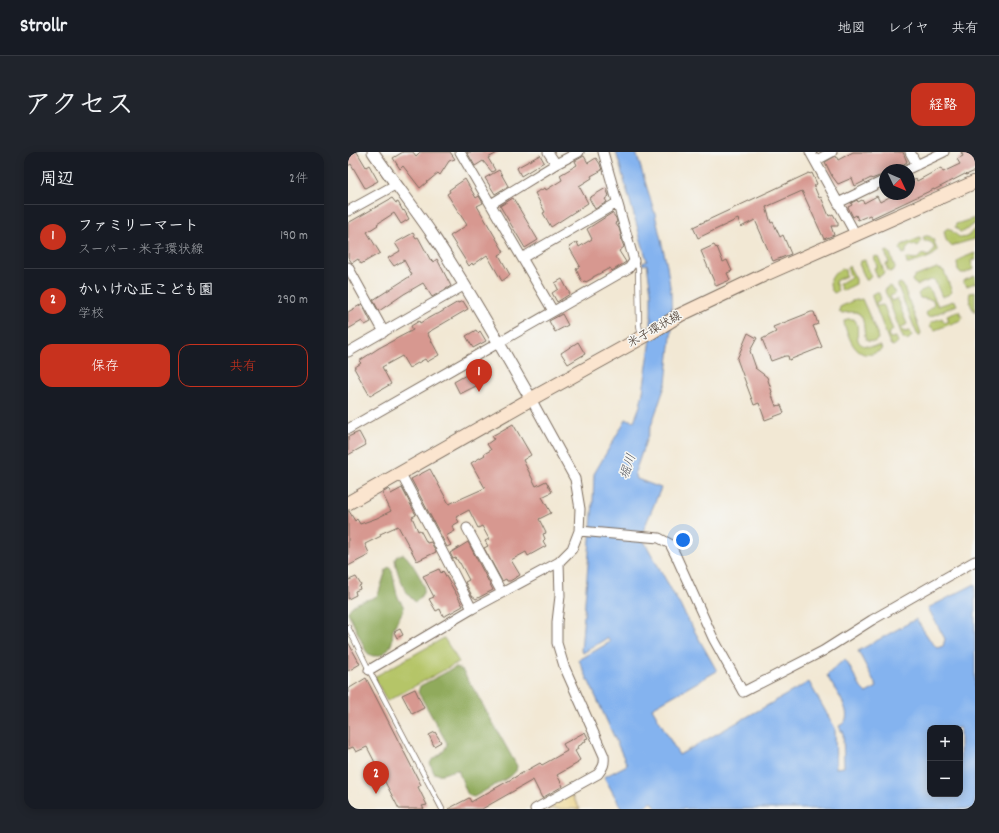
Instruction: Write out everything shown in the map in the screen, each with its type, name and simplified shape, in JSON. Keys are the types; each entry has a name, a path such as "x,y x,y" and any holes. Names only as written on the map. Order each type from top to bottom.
{"main road":[{"name":"米子環状線","path":"348,503 680,315 766,274 856,236 975,182"}],"street":[{"path":"369,670 472,609 559,562 572,549 583,531 575,479 531,399 465,285 432,233 395,185 373,152"},
{"path":"460,152 553,311"},
{"path":"548,152 556,164"},
{"path":"491,204 556,164 579,152"},
{"path":"349,426 629,268 634,261 603,152"},
{"path":"810,152 856,236"},
{"path":"815,161 832,152"},
{"path":"910,152 917,165 944,152"},
{"path":"838,203 879,183"},
{"path":"348,212 395,185"},
{"path":"522,258 617,203"},
{"path":"348,267 384,332"},
{"path":"348,352 465,285"},
{"path":"401,474 472,609"},
{"path":"467,528 502,593"},
{"path":"583,531 659,538 670,544 713,638 743,692 823,651 878,616 975,561"},
{"path":"535,809 598,774 605,764 604,756 564,666 557,643 556,622 560,596 559,562"}],"lane":[{"path":"634,261 638,268 639,325 647,335"},
{"path":"348,627 442,809"}],"green space":[{"path":"975,218 975,224 962,232 955,227 956,224"},
{"path":"948,228 962,238 968,236 975,229 975,239 951,246 946,240 944,231"},
{"path":"923,237 931,237 933,240 937,249 936,253 925,259 907,264 906,259 908,258 917,259 922,254 928,256 931,254 934,247 928,241 924,241"},
{"path":"920,238 921,242 918,246 910,245 906,250 906,253 903,254 900,249 902,245"},
{"path":"888,251 895,267 895,269 890,272 888,271 886,264 889,263 885,252"},
{"path":"975,253 975,261 974,259 971,261 973,269 966,273 961,273 958,270 957,262 960,259"},
{"path":"877,256 884,272 879,277 877,276 874,268 877,267 874,257"},
{"path":"865,260 871,276 868,280 866,280 859,264 861,261"},
{"path":"849,266 856,279 856,284 842,291 839,284 851,277 847,268"},
{"path":"842,268 845,269 846,276 835,281 838,291 834,293 831,290 830,282 833,276"},
{"path":"937,268 944,271 952,292 942,297 934,279 917,285 912,280 914,277"},
{"path":"975,276 975,283 967,286 963,282 965,280"},
{"path":"900,283 903,285 921,333 919,336 898,287 898,284"},
{"path":"890,286 895,293 890,296 891,301 897,299 907,324 901,328 904,332 910,331 912,336 906,340 903,338 885,291 886,288"},
{"path":"928,288 938,306 953,301 955,301 957,305 929,317 927,316 926,313 934,304 933,300 920,298 918,294"},
{"path":"877,292 879,293 881,299 880,301 876,302 877,306 884,306 893,330 888,334 890,338 896,337 898,342 892,346 872,297 872,294"},
{"path":"975,292 975,312 971,306 969,298 970,293"},
{"path":"862,299 877,333 878,339 874,342 867,341 865,338 864,324 860,315 851,312 841,313 839,311 840,307 852,301"},
{"path":"959,311 962,317 961,320 935,330 930,326 931,322 942,318 945,323 949,321 947,316"},
{"path":"847,319 854,319 857,323 859,342 863,345 880,346 882,348 881,350 875,353 865,354 861,353 854,347 845,327 844,321"},
{"path":"403,554 406,556 419,576 424,589 420,598 416,602 405,589 397,570 395,559 397,556"},
{"path":"390,567 398,597 404,608 394,627 392,642 388,650 380,655 373,656 366,651 348,612 357,603 371,599 378,595 386,570"},
{"path":"444,638 459,662 387,701 374,677"},
{"path":"456,667 462,670 475,691 517,766 516,771 511,776 474,797 467,793 458,770 443,774 434,773 430,763 445,749 447,743 418,692 420,686"}],"sand":[{"path":"570,793 580,809 543,809"}],"water":[{"name":"堀川","path":"616,152 636,152 655,214 667,266 671,293 672,328 666,383 635,472 637,479 661,488 643,531 644,541 717,671 652,708 679,755 809,682 835,728 836,768 844,767 843,731 841,731 839,726 845,722 847,716 842,702 827,675 845,660 861,688 866,693 877,687 858,651 916,619 937,648 943,646 945,639 928,608 975,584 975,809 657,809 652,802 639,809 622,809 604,777 627,765 579,660 610,642 607,638 583,653 581,651 594,474 626,419 634,421 640,406 643,392 651,339 651,293 647,264 643,265 642,263 647,261"}],"building":[{"path":"348,152 357,152 366,167 369,165 378,181 365,188 351,164 348,166"},
{"path":"403,152 413,152 416,156 420,152 450,152 455,159 449,161 440,175 438,173 420,188 403,166 400,169 393,158"},
{"path":"467,152 499,152 488,158 495,170 492,172 483,161 475,166"},
{"path":"853,152 903,152 907,162 904,164 879,164 879,176 871,178 855,186 852,178 838,184 832,176 825,162 836,156 838,160"},
{"path":"961,152 975,152 975,171 966,175 965,174 915,198 915,180 917,181 941,168 943,172 960,164 957,159 963,156"},
{"path":"540,155 544,162 521,176 517,168"},
{"path":"584,156 588,163 596,158 602,170 591,176 592,178 579,186 588,203 551,227 543,213 545,212 535,193 545,188 546,190 562,180 560,175 577,165 575,161"},
{"path":"499,170 508,186 495,194 485,178"},
{"path":"809,173 812,173 817,184 814,186 819,198 821,197 829,216 833,214 838,223 838,226 831,226 834,235 824,239 802,191 766,207 771,223 773,222 780,237 783,235 791,254 773,261 755,220 741,227 738,219 698,238 693,227"},
{"path":"465,179 476,198 479,196 483,203 477,206 504,252 499,255 510,275 502,281 487,255 473,265 472,263 469,266 450,236 467,225 447,194 450,192 449,190"},
{"path":"606,188 609,196 605,199 607,202 595,209 589,198"},
{"path":"877,196 880,202 884,200 910,200 872,218 870,215 858,220 856,215 853,217 848,207 852,205 851,203 857,200 858,202 862,200 864,203"},
{"path":"392,198 396,203 398,202 409,219 401,224 394,213 377,224 378,225 367,232 380,253 361,264 358,259 352,263 348,257 348,223"},
{"path":"513,198 538,240 525,248 500,206"},
{"path":"612,213 616,218 617,222 615,223 619,228 624,247 619,251 626,262 612,271 610,268 586,282 582,282 576,269 580,266 569,247 577,242 579,247 592,239 587,229"},
{"path":"413,233 416,238 418,237 431,261 432,260 433,262 437,259 451,286 432,297 423,283 379,311 373,300 412,275 404,260 394,266 388,258 400,251 395,243"},
{"path":"714,245 716,248 717,247 723,262 727,260 732,271 727,273 730,280 716,286 701,251"},
{"path":"562,279 570,294 557,302 552,293 558,289 555,283"},
{"path":"463,301 468,309 427,333 439,355 427,362 425,359 409,368 402,356 382,367 391,384 370,396 354,368 361,363 359,361 379,348 413,330 411,326 419,321 420,323 458,302"},
{"path":"362,304 371,322 365,325 362,321 348,329 348,312"},
{"path":"814,312 818,324 813,326 822,347 789,360 788,356 785,356 771,361 762,339 776,332 773,327"},
{"path":"562,314 568,325 555,332 549,321"},
{"path":"476,330 478,333 480,331 486,341 473,348 466,336"},
{"path":"748,333 757,338 750,351 755,368 767,377 776,406 781,405 784,413 765,420 759,403 754,405 737,359"},
{"path":"578,342 585,354 568,364 561,353"},
{"path":"473,371 480,384 460,394 454,382"},
{"path":"513,424 531,455 523,460 536,486 546,481 552,492 542,497 551,513 539,519 546,533 543,534 545,539 543,541 546,546 528,556 526,552 511,560 520,575 510,581 507,581 506,579 502,581 484,548 488,546 485,541 489,539 482,526 478,528 469,510 456,517 459,522 452,526 455,531 446,536 451,545 447,547 411,479 430,469 449,504 485,488 471,463 491,450 487,444 494,439 492,436"},
{"path":"359,432 366,445 348,455 348,437"},
{"path":"402,488 416,515 412,517 418,531 420,530 427,543 431,542 436,552 417,561 398,526 380,534 381,536 365,544 369,555 348,566 348,511 355,521 357,519 360,524 377,518 391,511 382,493 389,489 391,494"},
{"path":"468,542 493,590 476,599 472,596 465,582 469,580 460,563 456,558 453,559 450,553"},
{"path":"439,569 441,573 443,571 463,606 445,616 443,616 440,609 436,611 429,599 434,597 423,576"},
{"path":"348,577 349,580 356,577 361,585 359,586 360,589 355,591 356,595 348,599"},
{"path":"400,629 403,635 397,638 394,632"},
{"path":"348,642 360,664 348,671"},
{"path":"366,678 421,785 418,787 427,805 422,806 424,809 399,809 367,747 356,752 353,747 348,749 348,689"},
{"path":"415,689 424,708 412,714 402,695"},
{"path":"435,732 441,742 434,746 429,735"},
{"path":"585,732 588,738 577,747 578,749 575,751 580,760 577,762 578,763 557,775 563,786 542,798 533,780 482,809 448,809 469,798 471,802 540,763 542,765 567,751 563,744"}],"place":[{"name":"ファミリーマート","path":"479,392"},
{"name":"かいけ心正こども園","path":"376,794"}]}
